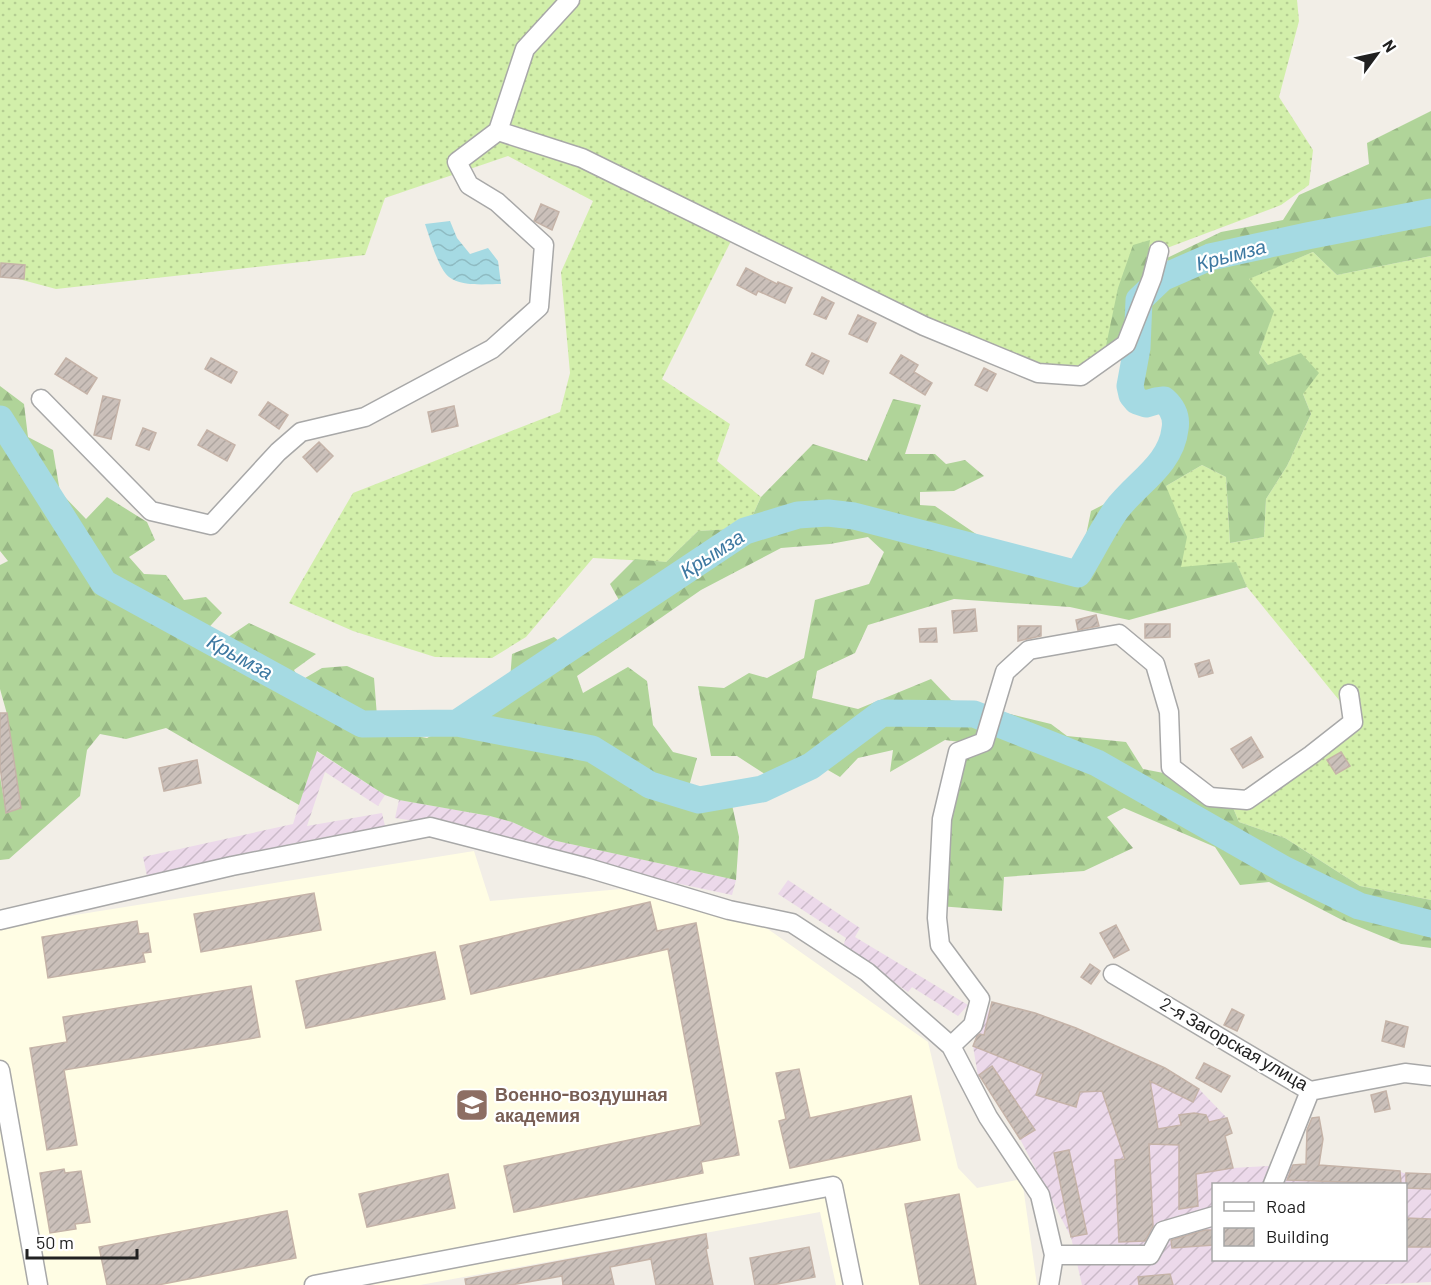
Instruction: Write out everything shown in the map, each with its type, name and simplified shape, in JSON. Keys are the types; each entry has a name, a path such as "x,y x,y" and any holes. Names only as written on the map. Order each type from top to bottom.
{"street":[{"path":"41,399 151,511 211,525 278,452 301,432 366,417 492,349 539,307 544,245 497,202 470,185 457,162 498,131 525,49 570,0"},
{"path":"498,131 582,158 924,326 1038,373 1081,376 1126,344 1152,278 1159,251"},
{"path":"951,1046 973,1025 980,999 940,945 937,918 942,819 958,752 984,742 1005,672 1029,650 1119,634 1155,664 1169,712 1171,767 1210,797 1247,800 1311,755 1353,722 1348,694"},
{"path":"0,920 232,866 430,827 588,868 729,910 792,923 867,972 951,1046 988,1118 1040,1195 1054,1255 1049,1285"},
{"name":"2-я Загорская улица","path":"1113,974 1310,1091 1405,1073 1431,1076"},
{"path":"0,1070 38,1285"},
{"path":"1274,1183 1310,1091"},
{"path":"314,1285 833,1186 854,1285"},
{"path":"1054,1255 1150,1255 1162,1231 1212,1217"}],"shaded area":[{"path":"316,751 385,795 378,806 325,772 307,826 382,813 385,826 300,842 147,876 143,857 293,824"},
{"path":"399,800 490,816 512,822 552,840 736,880 732,895 595,866 542,853 490,832 395,818"},
{"name":"Военно-воздушная академия","path":"474,851 490,901 621,889 765,927 928,1042 958,1168 977,1188 1022,1179 1037,1285 836,1285 820,1212 420,1285 0,1285 0,927"},
{"path":"788,880 860,928 855,937 968,1005 958,1016 912,987 908,992 843,946 846,938 778,894"},
{"path":"992,1002 1187,1089 1199,1089 1227,1118 1217,1142 1233,1168 1287,1165 1400,1171 1431,1175 1431,1282 1366,1285 1082,1285 1071,1237 1020,1139 1002,1098 978,1076 973,1046"}],"green space":[{"path":"0,0 1297,0 1299,21 1279,97 1313,150 1309,185 1281,205 1159,251 1126,344 1081,376 1038,373 735,233 662,379 730,424 717,461 761,497 747,528 698,531 666,562 593,558 526,637 492,658 435,657 353,631 289,603 353,493 560,412 570,373 561,272 593,201 508,156 385,198 365,255 56,289 0,274"},
{"path":"1431,111 1431,256 1337,275 1313,252 1249,279 1274,311 1259,353 1268,365 1301,353 1319,373 1303,394 1311,414 1287,466 1266,499 1264,537 1230,543 1226,477 1202,465 1166,486 1187,537 1181,567 1236,562 1247,587 1129,620 1070,607 954,599 868,625 855,653 817,671 812,698 858,709 931,679 951,700 1051,724 1067,736 1126,742 1143,769 1184,777 1231,803 1239,822 1285,838 1360,886 1431,900 1431,948 1401,944 1342,920 1269,882 1240,885 1215,847 1124,808 1107,817 1133,848 1084,871 1004,877 1002,911 939,906 959,760 982,745 945,740 890,772 893,750 858,758 840,777 814,762 780,784 737,756 711,756 698,686 724,688 749,673 767,678 804,658 815,600 869,584 884,552 868,537 830,544 781,548 701,590 577,676 583,693 628,667 647,681 653,725 673,752 697,758 688,790 731,800 739,837 736,880 552,840 512,822 490,816 399,800 385,795 317,751 299,805 166,728 126,739 100,734 87,750 80,796 9,859 0,860 0,776 6,812 21,807 7,714 0,689 0,565 8,561 0,551 0,386 24,404 28,437 53,450 60,492 86,519 107,497 147,522 155,540 129,557 144,574 166,575 184,600 206,597 222,613 203,634 212,648 249,623 316,654 294,670 300,681 322,668 347,666 374,678 378,729 427,738 509,693 512,654 554,637 570,650 630,620 610,584 635,559 666,562 698,531 747,528 761,497 813,444 867,461 893,399 921,405 905,454 935,454 946,464 965,460 984,476 954,491 920,492 920,505 935,506 1001,551 1021,568 1078,574 1091,511 1148,482 1166,421 1143,390 1124,343 1101,370 1118,288 1133,245 1150,240 1142,291 1171,274 1167,258 1221,232 1283,220 1299,195 1369,164 1367,143"},
{"path":"1313,252 1337,275 1431,256 1431,900 1360,886 1285,838 1239,822 1231,803 1356,721 1247,587 1236,563 1181,568 1166,486 1202,465 1226,477 1230,543 1264,537 1266,499 1287,466 1311,414 1303,394 1268,365 1259,353 1273,311 1248,279"}],"water":[{"path":"450,221 457,238 470,254 488,248 498,261 501,284 460,282 445,273 425,224"}],"building":[{"path":"541,204 559,212 552,230 534,221"},
{"path":"1,263 25,265 24,279 0,277"},
{"path":"746,268 777,284 778,282 792,288 785,303 758,291 756,295 737,285"},
{"path":"822,297 834,303 826,319 814,314"},
{"path":"858,315 876,323 867,342 849,334"},
{"path":"812,353 829,361 823,374 806,365"},
{"path":"901,355 918,365 914,372 932,383 925,395 890,373"},
{"path":"66,358 97,378 87,394 55,374"},
{"path":"211,358 237,372 231,383 205,369"},
{"path":"984,368 996,374 987,391 975,385"},
{"path":"103,396 120,400 111,439 94,435"},
{"path":"268,402 288,415 279,429 259,415"},
{"path":"454,406 458,426 432,432 428,412"},
{"path":"143,428 156,433 149,450 136,445"},
{"path":"207,430 235,445 227,461 198,445"},
{"path":"319,442 333,456 317,472 303,457"},
{"path":"975,609 977,631 954,633 952,611"},
{"path":"1096,615 1099,626 1078,630 1076,620"},
{"path":"1145,624 1170,624 1170,637 1145,638"},
{"path":"1018,626 1041,626 1041,636 1018,641"},
{"path":"936,628 937,642 920,642 919,629"},
{"path":"1209,660 1213,673 1199,677 1195,664"},
{"path":"0,713 7,713 21,808 6,813 0,766"},
{"path":"1251,737 1263,757 1243,768 1231,749"},
{"path":"1341,752 1350,766 1336,774 1327,760"},
{"path":"197,760 201,783 164,791 159,768"},
{"path":"314,893 321,930 201,952 194,914"},
{"path":"650,902 657,931 696,923 739,1155 701,1162 703,1173 514,1212 504,1166 701,1125 668,949 471,994 460,946"},
{"path":"137,921 139,934 148,933 151,952 143,953 145,962 48,978 42,937"},
{"path":"1116,925 1129,950 1114,958 1100,933"},
{"path":"435,952 445,999 306,1028 296,981"},
{"path":"1090,964 1100,971 1091,984 1081,977"},
{"path":"251,986 260,1037 64,1070 77,1145 47,1150 30,1048 67,1042 63,1017"},
{"path":"992,1002 1035,1013 1076,1028 1165,1068 1199,1089 1193,1102 1150,1081 1158,1129 1181,1125 1179,1115 1194,1113 1206,1115 1209,1122 1227,1118 1232,1133 1225,1136 1233,1168 1196,1174 1198,1206 1179,1209 1179,1145 1149,1144 1153,1226 1145,1241 1119,1242 1115,1160 1125,1159 1102,1091 1080,1092 1076,1107 1036,1095 1043,1074 973,1046 977,1036 984,1035"},
{"path":"1232,1009 1244,1015 1237,1031 1224,1025"},
{"path":"1386,1021 1408,1027 1404,1047 1382,1041"},
{"path":"1204,1063 1230,1076 1221,1092 1196,1078"},
{"path":"992,1066 1035,1130 1020,1139 979,1075"},
{"path":"799,1069 810,1118 911,1096 920,1140 790,1168 779,1121 786,1119 776,1073"},
{"path":"1386,1091 1390,1109 1375,1112 1371,1095"},
{"path":"1319,1117 1323,1139 1319,1165 1400,1171 1401,1183 1287,1180 1293,1165 1306,1164 1307,1130 1312,1118"},
{"path":"1069,1150 1087,1234 1071,1237 1054,1153"},
{"path":"64,1169 65,1173 81,1171 90,1222 75,1224 76,1229 50,1233 40,1173"},
{"path":"1406,1173 1431,1174 1431,1189 1407,1188"},
{"path":"448,1174 455,1208 367,1227 359,1194"},
{"path":"959,1194 976,1285 920,1285 905,1204"},
{"path":"287,1211 296,1258 158,1285 107,1285 99,1247"},
{"path":"1407,1218 1431,1219 1431,1247 1407,1247"},
{"path":"1212,1230 1212,1245 1172,1248 1171,1240"},
{"path":"706,1234 708,1248 706,1249 713,1285 656,1285 651,1259 610,1267 614,1285 563,1285 562,1276 511,1285 466,1285 465,1279"},
{"path":"809,1247 815,1277 772,1285 755,1285 750,1258"},
{"path":"1170,1274 1173,1285 1139,1285 1138,1277"}],"waterway":[{"name":"Крымза","path":"0,419 104,583 362,724 457,723 745,531 798,515 828,513 854,516 1078,574 1116,510 1152,473 1167,453 1175,429 1174,413 1164,400 1146,404 1137,401 1132,395 1130,386 1137,348 1139,300 1162,278 1210,257 1431,212"},
{"path":"457,723 592,749 650,785 699,800 762,789 811,766 882,713 974,714 1097,763 1285,870 1359,906 1431,924"}],"place":[{"name":"Военно-воздушная академия","path":"472,1105"}]}
